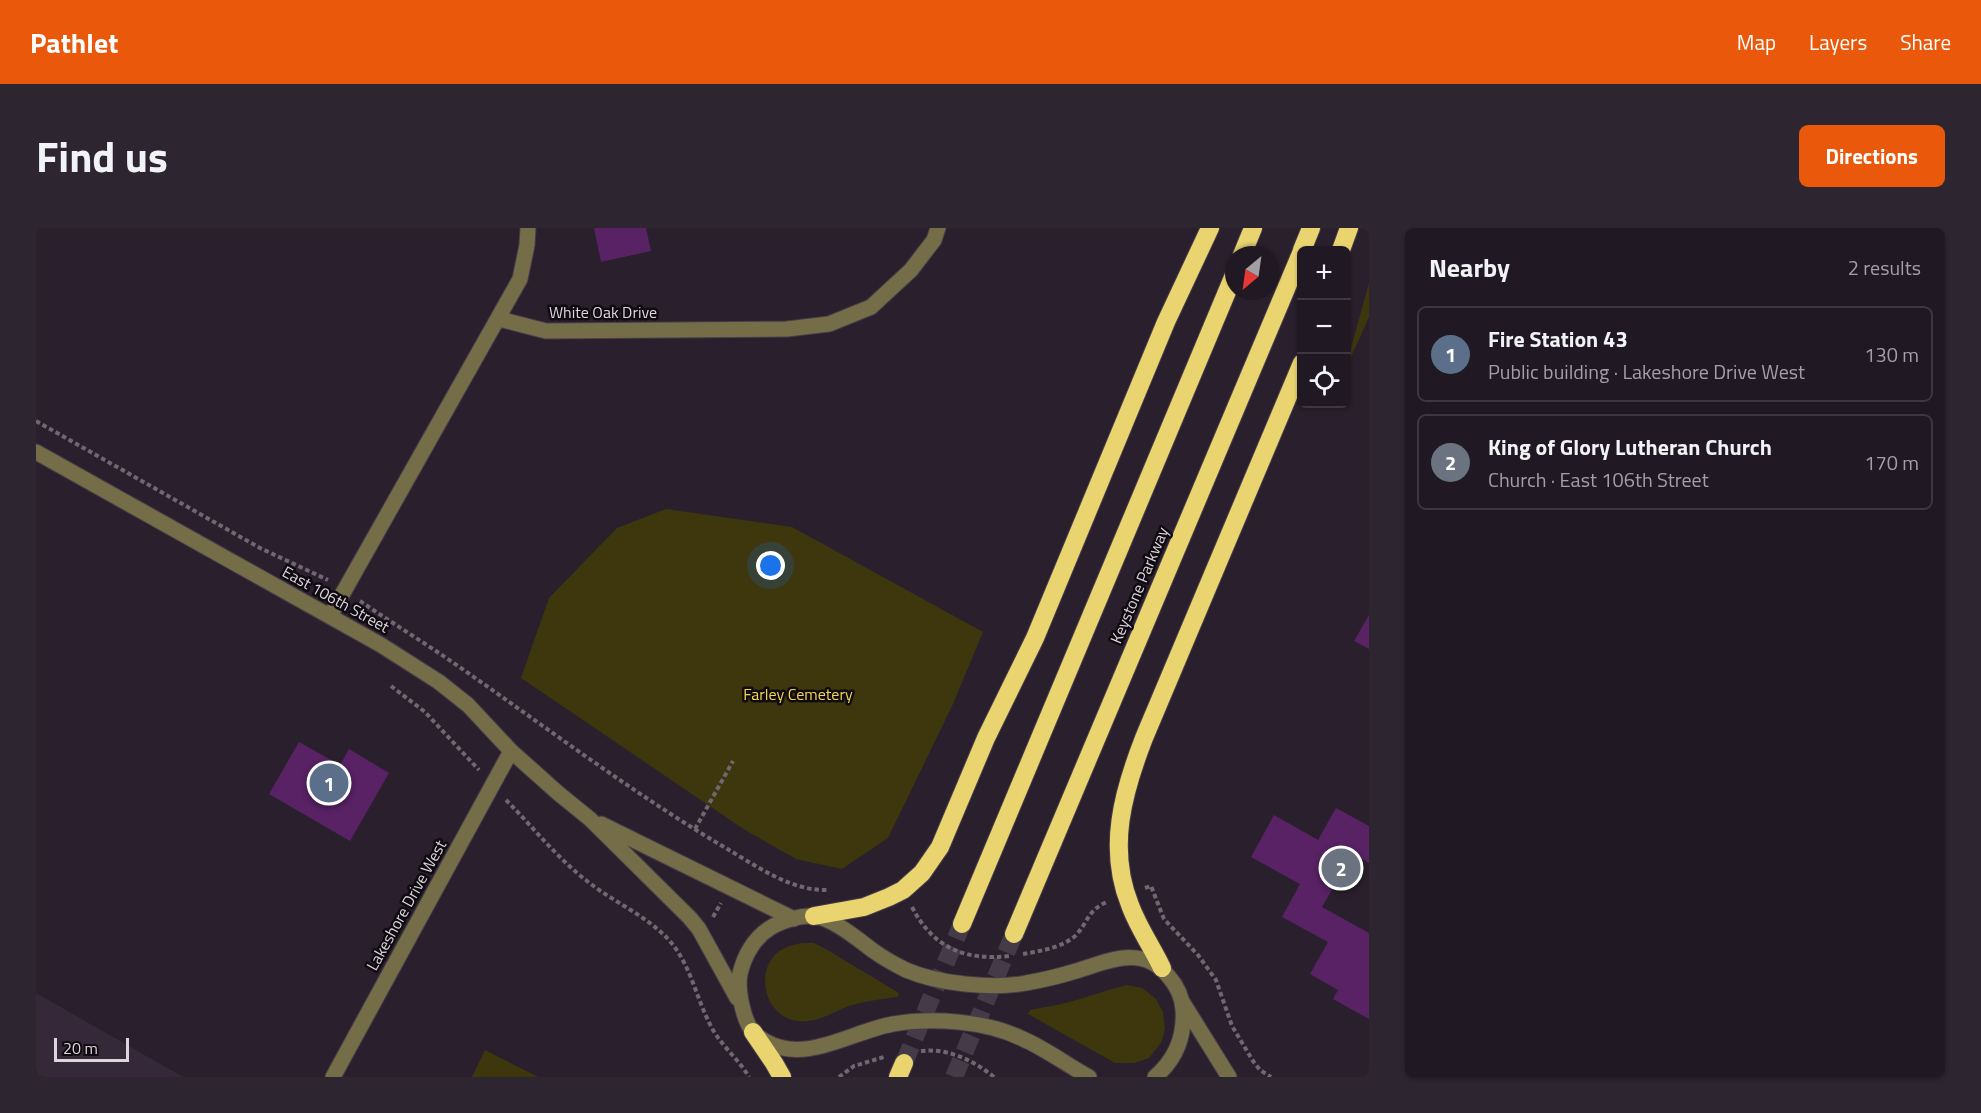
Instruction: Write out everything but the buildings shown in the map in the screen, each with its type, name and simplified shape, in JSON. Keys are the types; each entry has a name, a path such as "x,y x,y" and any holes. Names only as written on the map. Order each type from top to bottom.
{"highway":[{"path":"814,916 864,907 903,890 922,873 940,847 986,738 1035,638 1162,333 1210,228"},
{"path":"1246,246 1253,228"},
{"name":"Keystone Parkway","path":"1304,246 1311,228"},
{"path":"1342,246 1349,228"},
{"name":"Keystone Parkway","path":"1014,934 1297,263"},
{"name":"Keystone Parkway","path":"962,924 1225,296"},
{"path":"1162,968 1138,924 1126,894 1119,850 1121,807 1131,771 1144,738 1297,375"},
{"path":"753,1032 782,1077"}],"street":[{"path":"330,616 520,279 528,228"},
{"name":"White Oak Drive","path":"499,319 546,331 788,329 829,324 871,307 910,270 934,240 938,228"},
{"name":"East 106th Street","path":"36,452 330,616 403,658 439,682 468,705 558,794 590,819 699,929 742,1006"},
{"name":"Lakeshore Drive West","path":"333,1077 512,751"},
{"name":"East 106th Street","path":"590,819 794,919"},
{"path":"1089,1077 1024,1039 976,1025 929,1021 905,1022 813,1048 798,1050 772,1045 753,1032 742,1006 738,984 745,957 764,933 773,926 794,919 814,916 850,933 877,954 901,967 922,976 946,982 991,986 1023,984 1123,957 1145,960 1162,968 1174,983 1182,1001 1229,1077"},
{"path":"1155,1077 1167,1067 1180,1041 1184,1025 1182,1001"}],"path":[{"path":"390,686 425,712 570,867 593,886 655,927 675,948 691,976 713,1031 749,1077"},
{"path":"695,830 733,761"},
{"path":"675,948 717,913 742,857"},
{"path":"1151,886 1164,919 1203,961 1216,980 1232,1026 1253,1061 1260,1070 1271,1077"}],"shaded area":[{"path":"36,993 183,1077 36,1077"}],"green space":[{"path":"1369,283 1369,317 1351,357 1351,348"},
{"name":"Farley Cemetery","path":"666,509 792,527 983,632 953,704 888,838 842,869 796,859 745,830 521,678 549,598 617,528"},
{"path":"802,943 814,943 824,948 899,993 898,997 852,1005 813,1020 789,1019 773,1006 765,987 765,976 773,957 779,951"},
{"path":"1127,985 1142,988 1156,999 1163,1012 1165,1029 1161,1043 1149,1058 1134,1063 1115,1063 1028,1014 1030,1010"},
{"path":"485,1050 538,1077 472,1077"}],"tunnel":[{"path":"904,1063 962,924"},
{"path":"954,1077 1014,934"}],"place":[{"name":"Fire Station 43","path":"329,783"},
{"name":"King of Glory Lutheran Church","path":"1341,868"}]}
